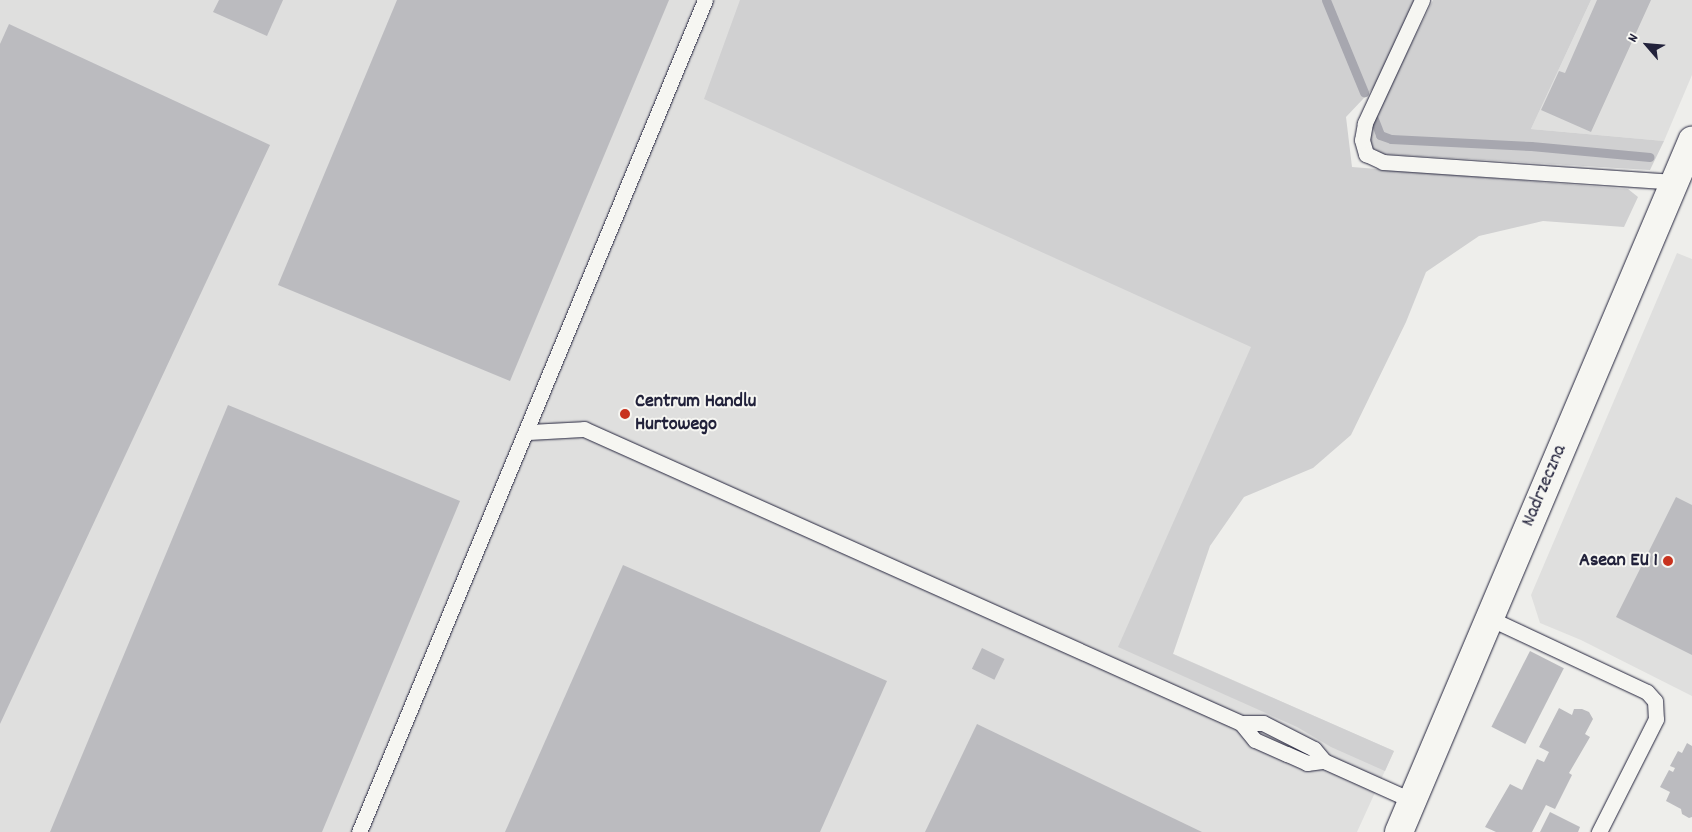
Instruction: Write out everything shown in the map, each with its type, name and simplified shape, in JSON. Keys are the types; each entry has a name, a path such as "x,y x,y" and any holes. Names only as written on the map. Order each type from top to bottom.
{"street":[{"name":"Nadrzeczna","path":"1399,832 1692,141"}],"lane":[{"path":"359,832 527,432 705,0"},
{"path":"1422,0 1365,123 1362,140 1366,154 1383,162 1674,182"},
{"path":"527,432 584,429 1241,724 1255,740 1307,764 1324,761 1412,800"},
{"path":"1489,618 1653,697 1657,708 1656,719 1599,832"}],"shaded area":[{"name":"Centrum Handlu Hurtowego","path":"0,0 1296,0 1346,117 1151,644 1394,751 1357,832 0,832"},
{"path":"740,0 1418,0 1380,81 1346,117 1352,167 1628,189 1638,197 1624,227 1543,221 1479,236 1426,272 1406,322 1351,435 1313,468 1244,497 1210,546 1173,654 1394,751 1385,771 1331,747 1297,727 1118,647 1251,347 704,99"},
{"path":"1433,0 1591,0 1531,129 1664,141 1650,170 1383,154 1371,147 1366,136"},
{"path":"1591,0 1692,0 1692,75 1664,141 1531,129"},
{"path":"1677,253 1692,259 1692,696 1581,640 1540,623 1531,595"}],"building":[{"path":"219,0 283,0 267,36 213,12"},
{"path":"397,0 669,0 510,381 278,285"},
{"path":"1597,0 1651,0 1591,132 1541,110 1559,71 1565,73"},
{"path":"9,24 270,145 0,724 0,44"},
{"path":"228,405 460,501 322,832 50,832"},
{"name":"Asean EU 1","path":"1676,497 1692,505 1692,655 1616,617"},
{"path":"623,565 887,681 820,832 505,832"},
{"path":"982,648 1004,659 994,680 972,669"},
{"path":"1530,651 1564,668 1525,744 1491,727"},
{"path":"1559,708 1572,715 1574,709 1582,709 1589,712 1593,719 1585,734 1590,737 1569,773 1572,775 1555,809 1546,805 1532,832 1496,832 1485,827 1510,784 1522,790 1537,759 1544,762 1549,752 1539,747"},
{"path":"977,724 1202,832 925,832"},
{"path":"1687,743 1692,746 1692,817 1689,818 1682,814 1681,809 1666,801 1670,792 1660,787 1669,770 1673,772 1675,768 1670,766 1678,751 1682,753"},
{"path":"1550,812 1580,827 1578,832 1540,832"}],"waterway":[{"path":"1326,0 1364,92"},
{"path":"1374,119 1380,135 1391,139 1531,146 1649,157"}],"place":[{"name":"Centrum Handlu Hurtowego","path":"625,414"},
{"name":"Asean EU 1","path":"1668,561"}]}
